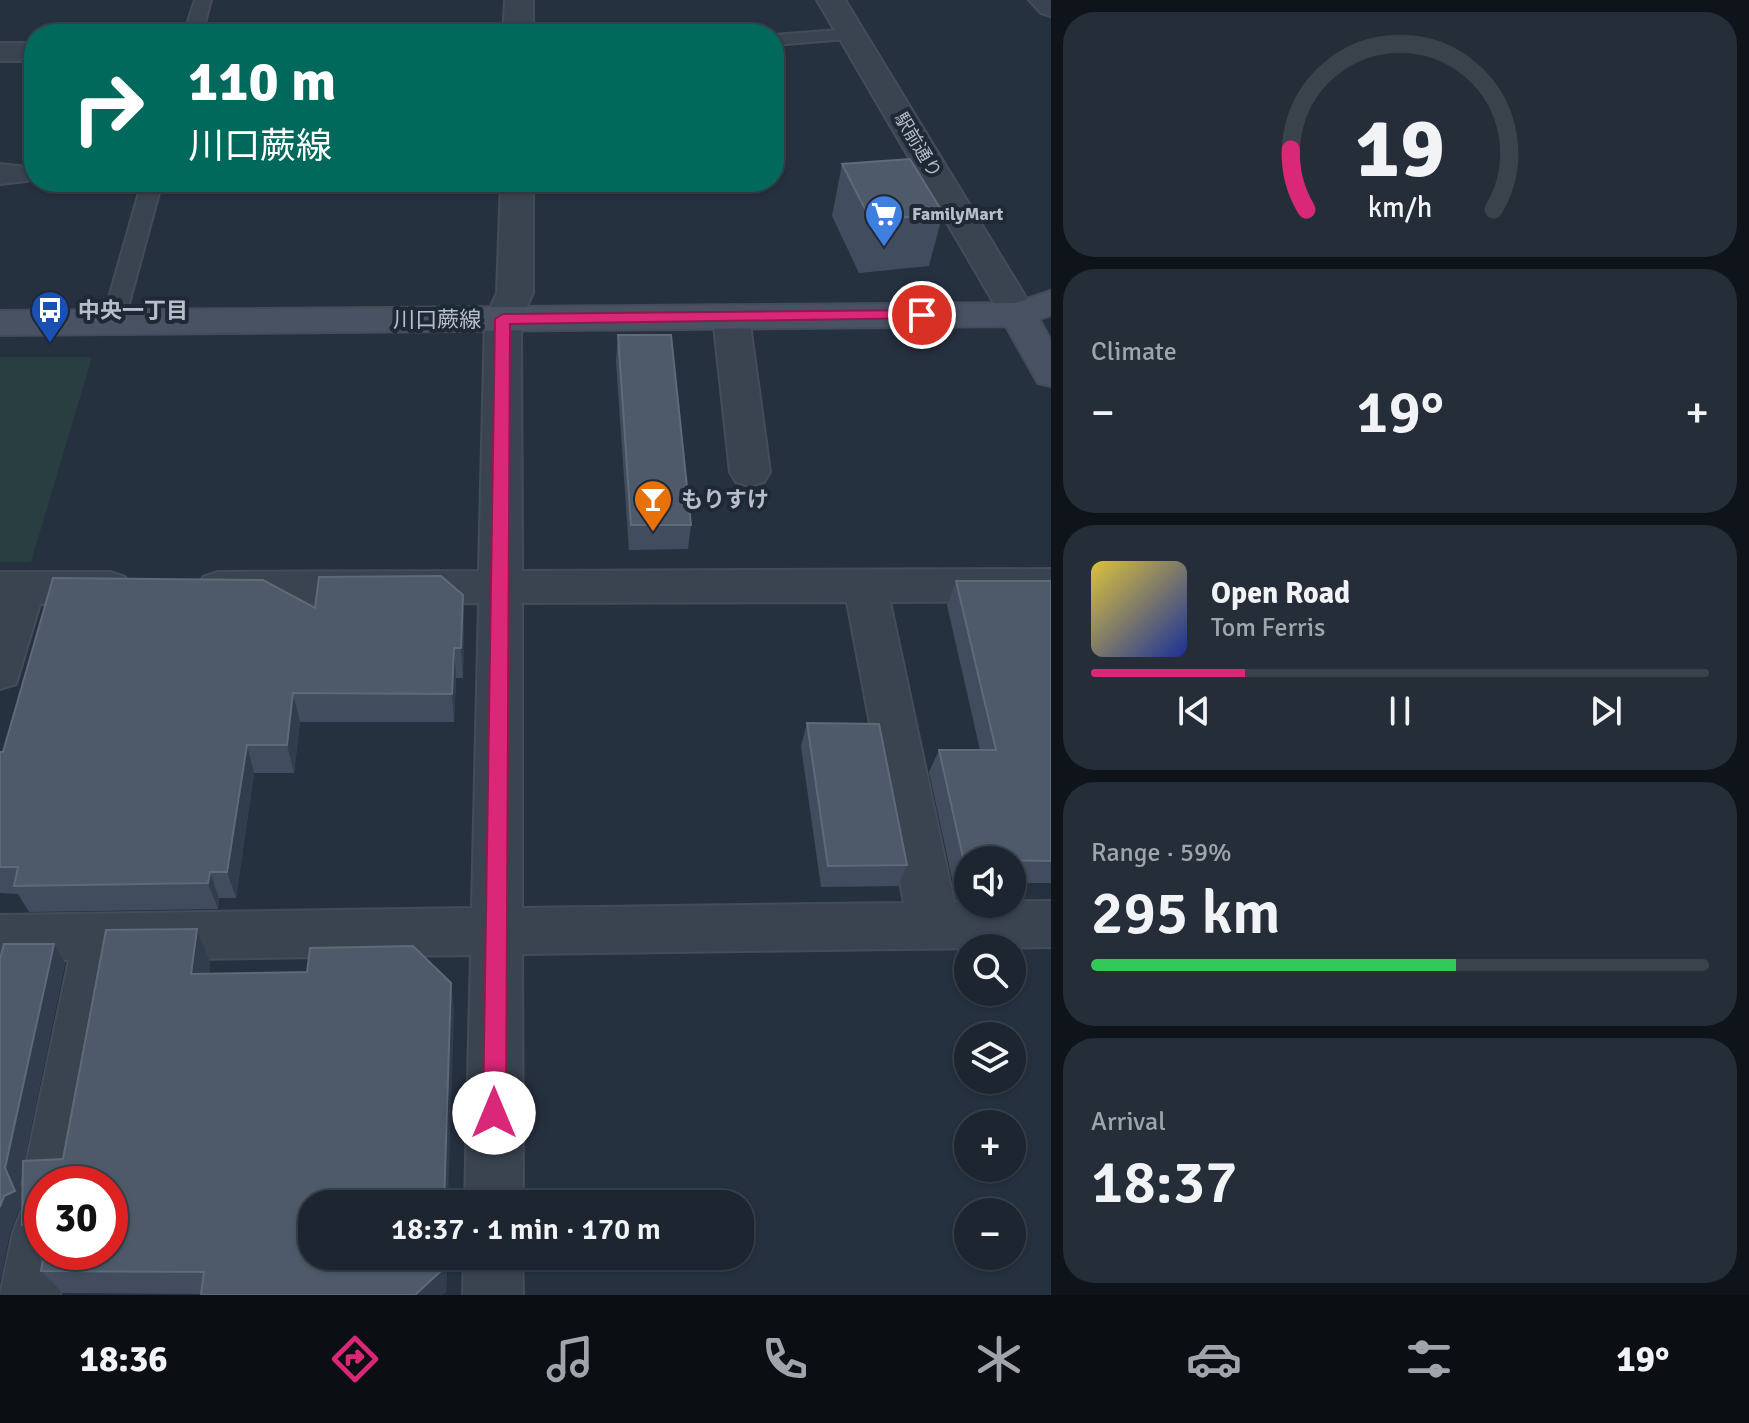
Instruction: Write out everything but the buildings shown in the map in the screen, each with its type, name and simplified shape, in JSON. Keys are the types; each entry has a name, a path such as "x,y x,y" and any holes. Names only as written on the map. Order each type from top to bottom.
{"main road":[{"name":"川口蕨線","path":"0,323 731,317 1035,308"},
{"name":"駅前通り","path":"1035,308 1051,374"}],"street":[{"path":"518,24 519,0"},
{"name":"駅前通り","path":"831,0 1035,308"},
{"path":"1043,0 1051,7"},
{"path":"0,52 24,52"},
{"path":"494,1190 503,319 515,293 517,192"},
{"path":"731,317 750,472"},
{"path":"0,671 12,588 1051,585"},
{"path":"865,586 933,924"},
{"path":"0,938 1051,924"},
{"path":"54,1166 99,937"},
{"path":"30,1295 35,1270"},
{"path":"493,1270 493,1295"}],"lane":[{"path":"196,24 203,0"},
{"path":"784,39 852,34"},
{"path":"113,322 149,192"}],"green space":[{"path":"0,357 92,357 31,562 0,562"}],"place":[{"name":"FamilyMart","path":"884,248"},
{"name":"中央一丁目","path":"50,344"},
{"name":"もりすけ","path":"653,533"}],"route":[{"path":"494,1113 503,319 922,315"}]}
